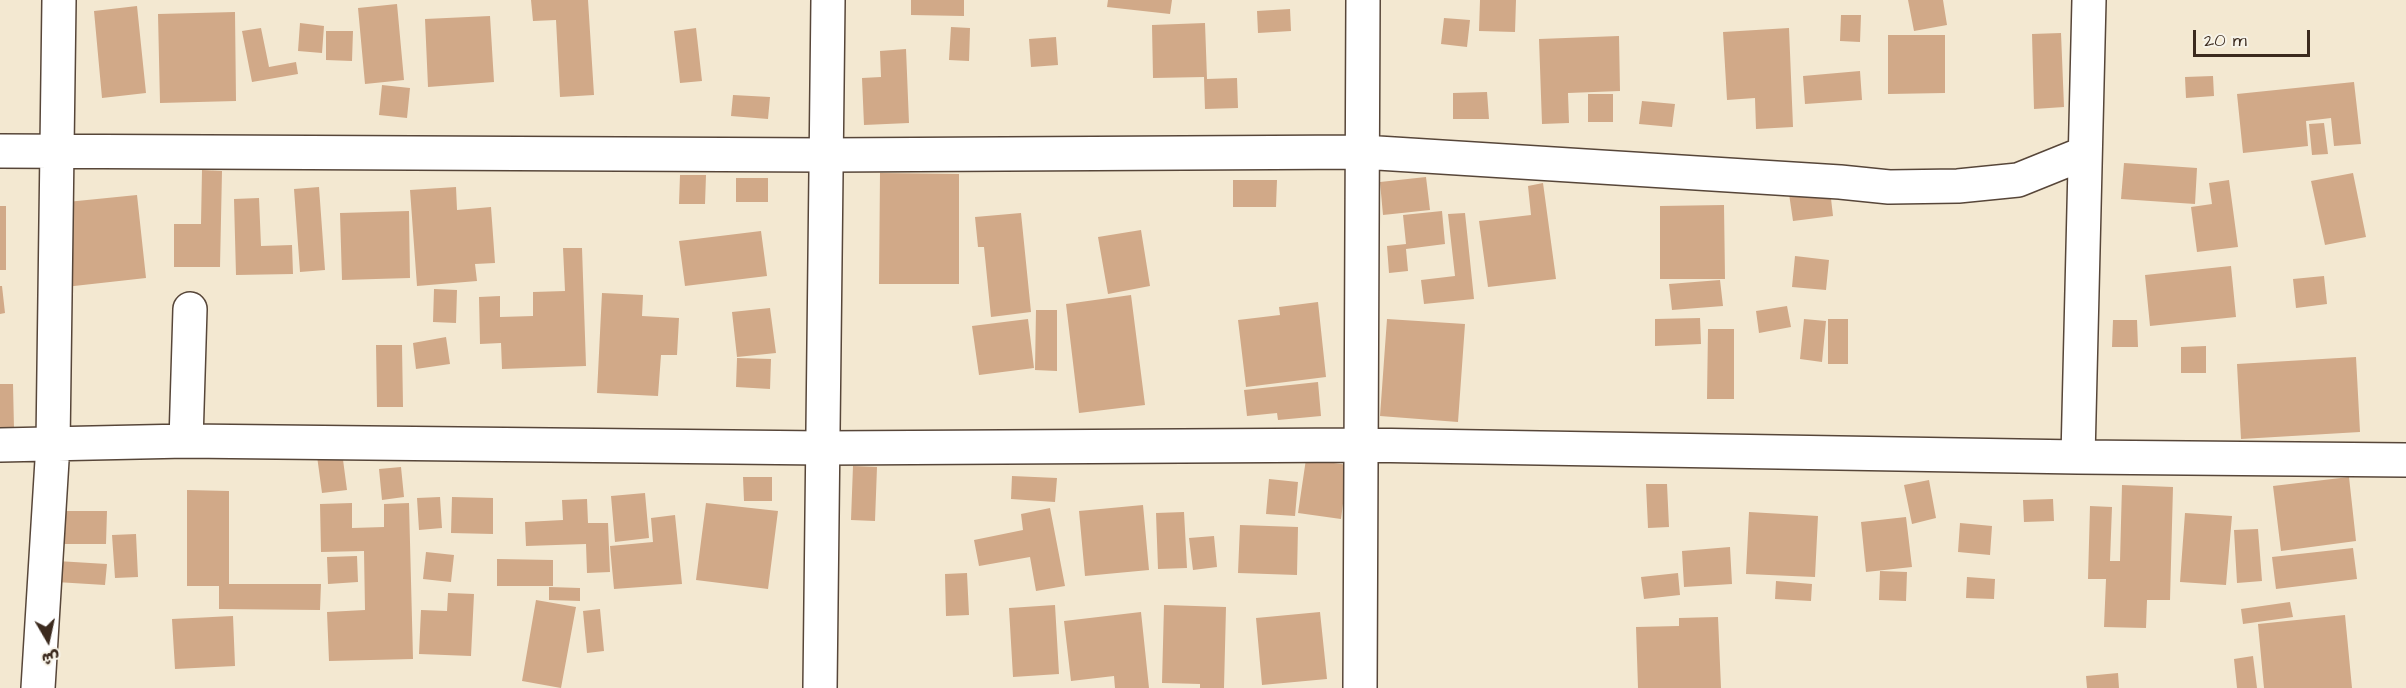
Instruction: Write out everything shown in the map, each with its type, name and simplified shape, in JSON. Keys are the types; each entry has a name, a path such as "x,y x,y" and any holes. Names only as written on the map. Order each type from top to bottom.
{"street":[{"path":"38,688 53,444 59,0"},
{"path":"820,688 828,0"},
{"path":"1360,688 1363,0"},
{"path":"2078,457 2089,0"},
{"path":"0,152 826,155 1362,152 1889,187 1958,186 2018,180 2085,153"},
{"path":"186,441 190,309"},
{"path":"0,444 186,441 823,448 1361,445 2406,460"}],"building":[{"path":"531,0 588,0 594,95 560,97 556,20 533,21"},
{"path":"911,0 964,0 964,16 911,15"},
{"path":"1108,0 1172,0 1170,14 1107,7"},
{"path":"1480,0 1516,0 1515,32 1479,31"},
{"path":"1908,0 1943,0 1947,25 1914,31"},
{"path":"397,4 404,80 365,84 358,8"},
{"path":"137,6 146,93 102,98 94,11"},
{"path":"1290,9 1291,31 1258,33 1257,11"},
{"path":"235,12 236,101 160,103 158,14"},
{"path":"1841,15 1861,15 1860,42 1840,41"},
{"path":"490,16 494,82 428,87 425,19"},
{"path":"1444,18 1470,20 1467,47 1441,44"},
{"path":"300,23 324,26 322,53 298,51"},
{"path":"1205,23 1207,79 1237,78 1238,108 1205,109 1204,77 1153,78 1152,25"},
{"path":"951,27 970,28 969,61 949,60"},
{"path":"261,28 269,67 296,62 298,74 252,82 242,31"},
{"path":"696,28 702,81 680,83 674,31"},
{"path":"1789,28 1793,127 1756,129 1755,98 1727,100 1723,32"},
{"path":"326,31 353,31 352,61 326,60"},
{"path":"2061,33 2064,107 2034,109 2032,34"},
{"path":"1888,35 1945,35 1945,93 1888,94"},
{"path":"1619,36 1620,91 1568,93 1569,123 1542,124 1539,39"},
{"path":"1056,37 1058,65 1031,67 1029,39"},
{"path":"906,49 909,123 864,125 862,78 881,77 880,51"},
{"path":"1860,71 1862,100 1805,104 1803,76"},
{"path":"2213,76 2214,96 2186,98 2185,77"},
{"path":"2354,82 2361,144 2334,146 2331,118 2306,121 2308,146 2243,153 2237,94"},
{"path":"382,85 410,88 407,118 379,115"},
{"path":"1487,92 1489,119 1453,119 1453,93"},
{"path":"1588,94 1613,94 1613,122 1588,122"},
{"path":"733,95 770,97 768,119 731,116"},
{"path":"1642,101 1675,104 1672,127 1639,124"},
{"path":"2324,123 2328,154 2312,155 2309,124"},
{"path":"2124,163 2197,168 2195,204 2121,199"},
{"path":"202,170 222,171 220,267 174,267 174,224 201,224"},
{"path":"880,173 959,174 959,284 879,284"},
{"path":"2353,173 2366,237 2325,245 2311,181"},
{"path":"680,175 706,175 705,204 679,204"},
{"path":"1426,177 1430,210 1383,215 1380,182"},
{"path":"736,178 768,178 768,202 736,202"},
{"path":"1233,180 1277,180 1276,207 1233,207"},
{"path":"2229,180 2238,247 2197,252 2191,207 2212,204 2209,183"},
{"path":"1829,181 1833,216 1793,221 1788,187"},
{"path":"1543,183 1556,279 1488,287 1479,221 1531,215 1528,186"},
{"path":"319,187 325,270 300,272 294,189"},
{"path":"456,187 457,210 491,207 495,263 475,264 477,281 417,286 410,190"},
{"path":"137,195 146,278 65,287 67,202"},
{"path":"259,198 261,246 292,245 293,274 236,275 234,199"},
{"path":"1724,205 1725,279 1660,279 1660,206"},
{"path":"0,206 6,206 6,270 0,270"},
{"path":"409,211 410,278 342,280 340,213"},
{"path":"1442,211 1445,244 1406,249 1408,271 1389,273 1387,246 1406,244 1403,215"},
{"path":"1021,213 1031,312 991,317 984,247 978,247 975,217"},
{"path":"1465,213 1474,299 1424,304 1421,280 1455,276 1448,214"},
{"path":"1141,230 1150,286 1108,294 1098,237"},
{"path":"761,231 767,276 685,286 679,241"},
{"path":"563,248 582,248 586,366 502,369 501,343 480,344 479,297 500,296 500,317 533,316 533,292 565,291"},
{"path":"1795,256 1829,260 1826,290 1792,287"},
{"path":"2231,266 2236,317 2150,326 2145,275"},
{"path":"2324,276 2327,304 2296,308 2293,279"},
{"path":"1720,280 1723,306 1672,310 1669,284"},
{"path":"0,286 2,286 5,313 0,314"},
{"path":"434,289 457,290 456,323 433,322"},
{"path":"602,293 643,295 642,316 679,318 677,355 661,355 658,396 597,393"},
{"path":"1131,295 1145,405 1079,413 1066,304"},
{"path":"1318,302 1326,377 1246,387 1238,320 1280,315 1279,307"},
{"path":"1787,306 1791,327 1759,333 1756,311"},
{"path":"770,308 776,353 737,357 732,312"},
{"path":"1036,310 1057,310 1057,371 1035,370"},
{"path":"1700,318 1701,344 1655,346 1655,319"},
{"path":"1028,319 1034,368 979,375 972,326"},
{"path":"1387,319 1465,324 1458,422 1380,416"},
{"path":"1804,319 1826,321 1822,362 1800,359"},
{"path":"1828,319 1848,319 1848,364 1828,364"},
{"path":"2113,320 2137,320 2138,347 2112,347"},
{"path":"1708,329 1734,329 1734,399 1707,399"},
{"path":"446,337 450,364 416,369 413,343"},
{"path":"376,345 402,345 403,407 377,407"},
{"path":"2206,346 2206,373 2181,373 2181,347"},
{"path":"2356,357 2360,432 2241,439 2237,364"},
{"path":"737,358 771,359 770,389 736,387"},
{"path":"1318,382 1321,416 1278,420 1277,413 1247,416 1244,390"},
{"path":"0,384 13,384 14,429 0,430"},
{"path":"342,452 347,490 322,493 317,456"},
{"path":"1306,459 1348,465 1341,519 1298,513"},
{"path":"853,466 877,467 875,521 851,520"},
{"path":"401,467 404,497 382,500 379,469"},
{"path":"1012,476 1057,478 1055,502 1011,499"},
{"path":"743,477 772,477 772,501 744,501"},
{"path":"2349,477 2356,541 2281,551 2273,486"},
{"path":"1269,479 1298,482 1295,516 1266,514"},
{"path":"1929,480 1936,518 1912,524 1904,485"},
{"path":"1646,484 1667,484 1669,527 1648,528"},
{"path":"2122,485 2173,487 2170,600 2147,600 2146,628 2104,627 2106,579 2088,579 2090,506 2112,507 2110,561 2120,561"},
{"path":"187,490 229,491 229,584 321,584 320,610 219,609 219,586 187,586"},
{"path":"645,493 649,538 615,542 611,496"},
{"path":"440,497 442,528 419,530 417,498"},
{"path":"452,497 493,498 493,534 451,533"},
{"path":"587,499 588,523 608,523 610,572 587,573 586,544 526,546 525,522 563,520 562,500"},
{"path":"2053,499 2054,521 2024,522 2023,500"},
{"path":"352,503 352,528 384,527 384,504 409,503 413,659 329,661 327,612 365,610 364,551 321,552 320,504"},
{"path":"706,503 778,511 768,589 696,580"},
{"path":"1143,505 1149,570 1085,576 1079,511"},
{"path":"1050,508 1065,586 1036,591 1030,557 979,566 974,540 1023,530 1021,514"},
{"path":"58,511 107,511 106,544 58,544"},
{"path":"1184,512 1187,568 1158,569 1156,513"},
{"path":"1749,512 1818,516 1815,577 1746,574"},
{"path":"2185,513 2232,516 2226,585 2180,582"},
{"path":"675,515 682,584 614,589 610,546 653,542 651,518"},
{"path":"1906,517 1912,567 1866,572 1861,522"},
{"path":"1960,523 1992,526 1990,555 1958,552"},
{"path":"1240,525 1298,527 1297,575 1238,573"},
{"path":"2258,529 2262,581 2237,583 2234,530"},
{"path":"136,534 138,577 115,578 112,535"},
{"path":"1214,536 1217,567 1193,570 1189,538"},
{"path":"1730,547 1732,584 1684,587 1682,551"},
{"path":"2353,548 2357,579 2276,589 2272,557"},
{"path":"426,552 454,555 451,582 423,579"},
{"path":"357,556 358,582 328,584 327,557"},
{"path":"497,559 553,560 553,586 497,586"},
{"path":"57,561 107,564 105,585 56,582"},
{"path":"1880,571 1907,572 1906,601 1879,600"},
{"path":"967,573 969,615 946,616 945,574"},
{"path":"1678,573 1680,595 1644,599 1641,577"},
{"path":"1967,577 1995,579 1994,599 1966,598"},
{"path":"1776,581 1812,584 1811,601 1775,599"},
{"path":"549,587 580,588 580,601 549,600"},
{"path":"448,593 474,594 471,656 419,654 421,610 447,611"},
{"path":"536,600 576,607 561,688 522,681"},
{"path":"2290,602 2293,617 2243,624 2241,609"},
{"path":"1055,605 1059,674 1013,677 1009,608"},
{"path":"1164,605 1226,607 1224,688 1200,688 1200,684 1162,683"},
{"path":"600,609 604,651 587,653 583,611"},
{"path":"1141,612 1149,688 1115,688 1114,676 1071,681 1064,621"},
{"path":"1320,612 1327,679 1262,685 1256,618"},
{"path":"2345,615 2352,688 2264,688 2258,624"},
{"path":"233,616 235,666 175,669 172,619"},
{"path":"1718,617 1721,688 1638,688 1636,627 1679,626 1679,618"},
{"path":"2253,656 2257,688 2237,688 2234,659"},
{"path":"2118,673 2119,688 2087,688 2086,676"}]}
